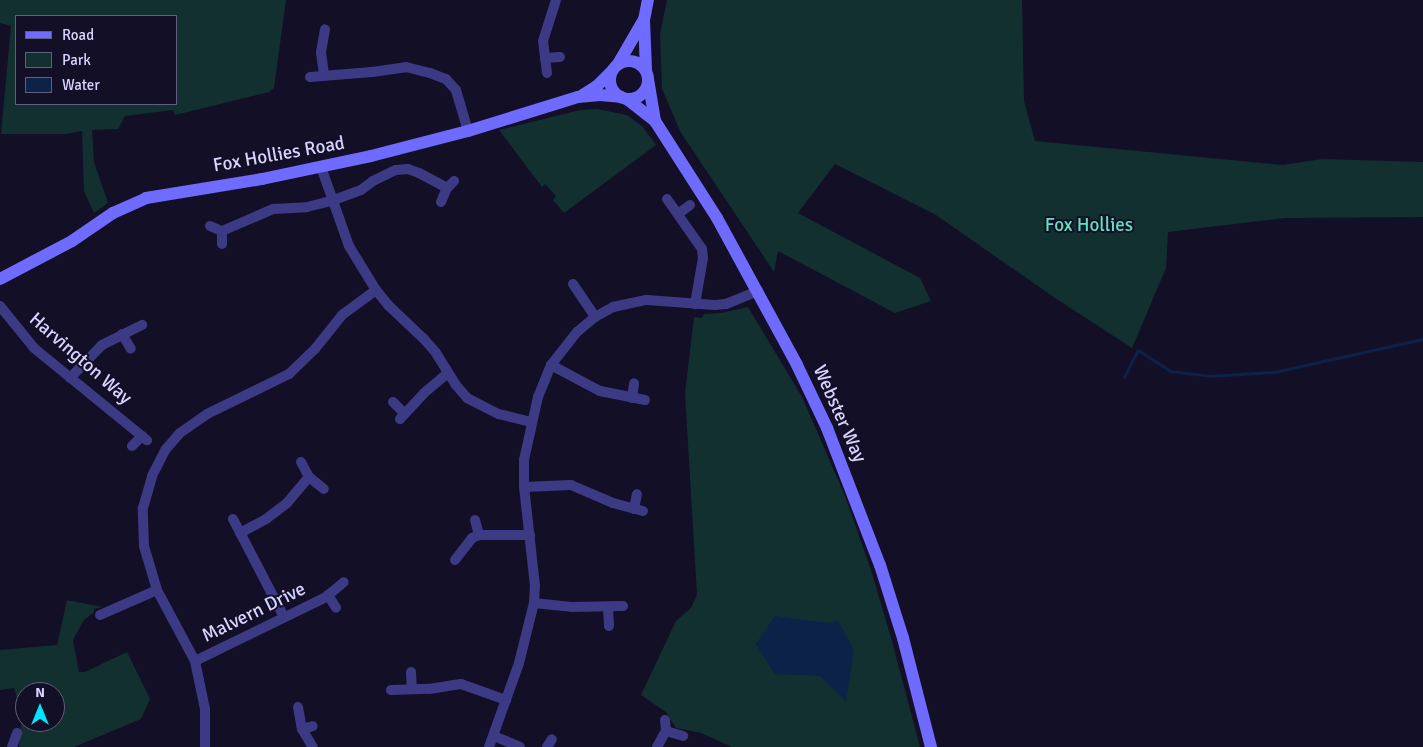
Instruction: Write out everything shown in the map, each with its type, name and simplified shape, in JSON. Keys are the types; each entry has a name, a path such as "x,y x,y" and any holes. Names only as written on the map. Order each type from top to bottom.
{"street":[{"path":"547,73 544,41 556,0"},
{"path":"644,20 648,0"},
{"name":"Fox Hollies Road","path":"578,97 597,86 615,68 644,20"},
{"name":"Webster Way","path":"644,20 647,75 655,121"},
{"path":"324,30 321,52 324,74"},
{"path":"545,58 560,57"},
{"path":"632,61 640,64 647,75 646,88 640,96 624,98 611,86 615,68 632,61"},
{"path":"310,77 324,74 372,72 406,67 430,73 446,80 456,90 468,130"},
{"name":"Fox Hollies Road","path":"0,279 72,241 113,214 146,198 321,167 468,130 578,97 600,95 624,98"},
{"name":"Webster Way","path":"624,98 655,121 717,218 797,365 826,428 867,529 903,638 931,747"},
{"path":"321,167 349,246 376,290 401,319 424,339 462,392 473,402 499,414 531,422"},
{"path":"210,226 222,231 273,209 307,207 332,200 361,190 373,181 396,170 408,169 450,184 441,202"},
{"path":"667,199 702,249 703,258 695,304"},
{"path":"678,214 690,205"},
{"path":"222,231 222,244"},
{"path":"574,284 594,317"},
{"path":"205,747 205,708 196,661 157,590 144,546 143,508 152,476 166,449 180,433 195,421 289,374 315,349 342,315 376,290"},
{"path":"489,747 526,641 534,602 530,535 524,487 524,460 531,422 541,387 551,365 572,337 594,317 613,307 647,300 695,304 726,304 758,291"},
{"name":"Harvington Way","path":"0,306 23,337 144,438 132,446"},
{"path":"70,378 91,355 122,334 142,325"},
{"path":"122,334 131,349"},
{"path":"551,365 600,391 645,400"},
{"path":"393,402 402,416 436,382 448,373"},
{"path":"632,398 634,383"},
{"path":"301,462 309,477 324,489"},
{"path":"240,533 266,519 287,503 309,477"},
{"path":"524,487 552,484 571,485 638,510 637,494"},
{"path":"232,519 284,617"},
{"path":"475,520 480,535"},
{"path":"455,560 472,538 480,535 530,535"},
{"name":"Malvern Drive","path":"196,661 328,595 344,582"},
{"path":"100,615 157,590"},
{"name":"Malvern Drive","path":"328,595 336,608"},
{"path":"110,598 111,609"},
{"path":"534,602 571,607 623,606"},
{"path":"608,607 609,626"},
{"path":"411,672 412,689"},
{"path":"391,690 461,684 506,700"},
{"path":"298,707 308,728 313,747"},
{"path":"657,747 666,731 665,720"},
{"path":"666,731 683,736"},
{"path":"12,747 17,733"},
{"path":"494,736 520,747"}],"green space":[{"path":"0,0 286,0 274,88 269,92 175,115 173,110 125,116 118,129 92,130 94,162 108,203 94,213 84,191 82,131 66,134 1,134 11,26 0,23"},
{"name":"Fox Hollies","path":"667,0 1022,0 1024,101 1035,141 1283,165 1322,159 1423,162 1423,217 1285,218 1168,232 1166,268 1132,348 1055,298 936,215 835,164 798,213 920,278 931,301 895,313 778,251 774,272 681,133 662,89 660,34"},
{"path":"597,109 627,115 642,126 656,145 564,213 553,200 556,196 545,184 542,187 499,130 580,110"},
{"path":"748,307 802,397 845,496 870,567 920,747 732,747 701,733 676,728 666,712 641,695 676,621 691,608 697,595 685,393 694,317 702,318 704,314 721,313"},
{"path":"67,600 102,607 94,609 94,612 84,620 73,640 79,672 85,672 127,652 150,699 141,719 74,747 19,747 20,732 65,732 65,682 15,682 15,692 14,688 0,690 0,650 57,645"}],"water":[{"path":"775,616 827,623 838,621 854,650 846,702 820,676 775,674 756,644"}],"waterway":[{"path":"1124,377 1138,350 1170,371 1208,376 1274,372 1423,339"}]}
